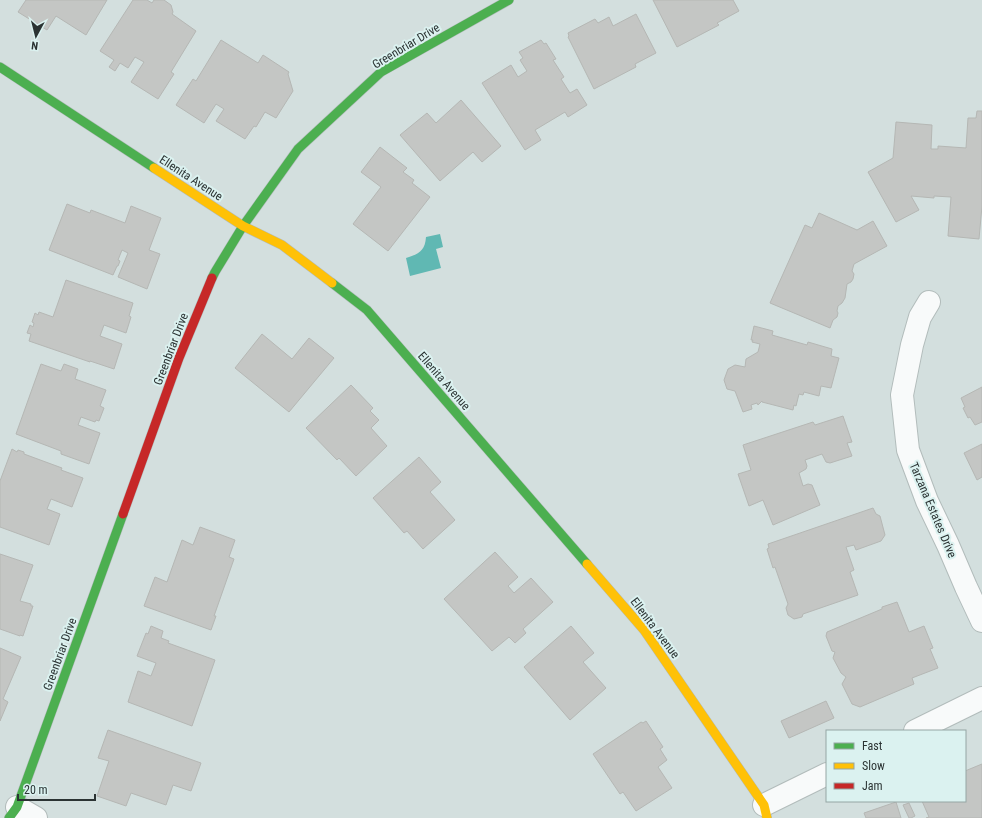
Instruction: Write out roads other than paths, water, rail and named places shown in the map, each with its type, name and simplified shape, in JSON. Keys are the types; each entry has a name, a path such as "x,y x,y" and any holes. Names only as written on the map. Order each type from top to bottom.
{"street":[{"name":"Greenbriar Drive","path":"13,813 180,358 215,272 243,226 298,149 381,72 509,0"},
{"name":"Ellenita Avenue","path":"0,66 243,226 282,245 367,310 644,630 766,812"},
{"name":"Tarzana Estates Drive","path":"929,302 920,317 912,345 902,395 908,450 927,501 982,621"},
{"path":"917,730 982,698"},
{"path":"766,812 826,775"},
{"path":"13,813 36,818"}],"water":[{"path":"440,234 443,247 436,249 441,268 410,276 406,258 423,249 426,237"}]}
